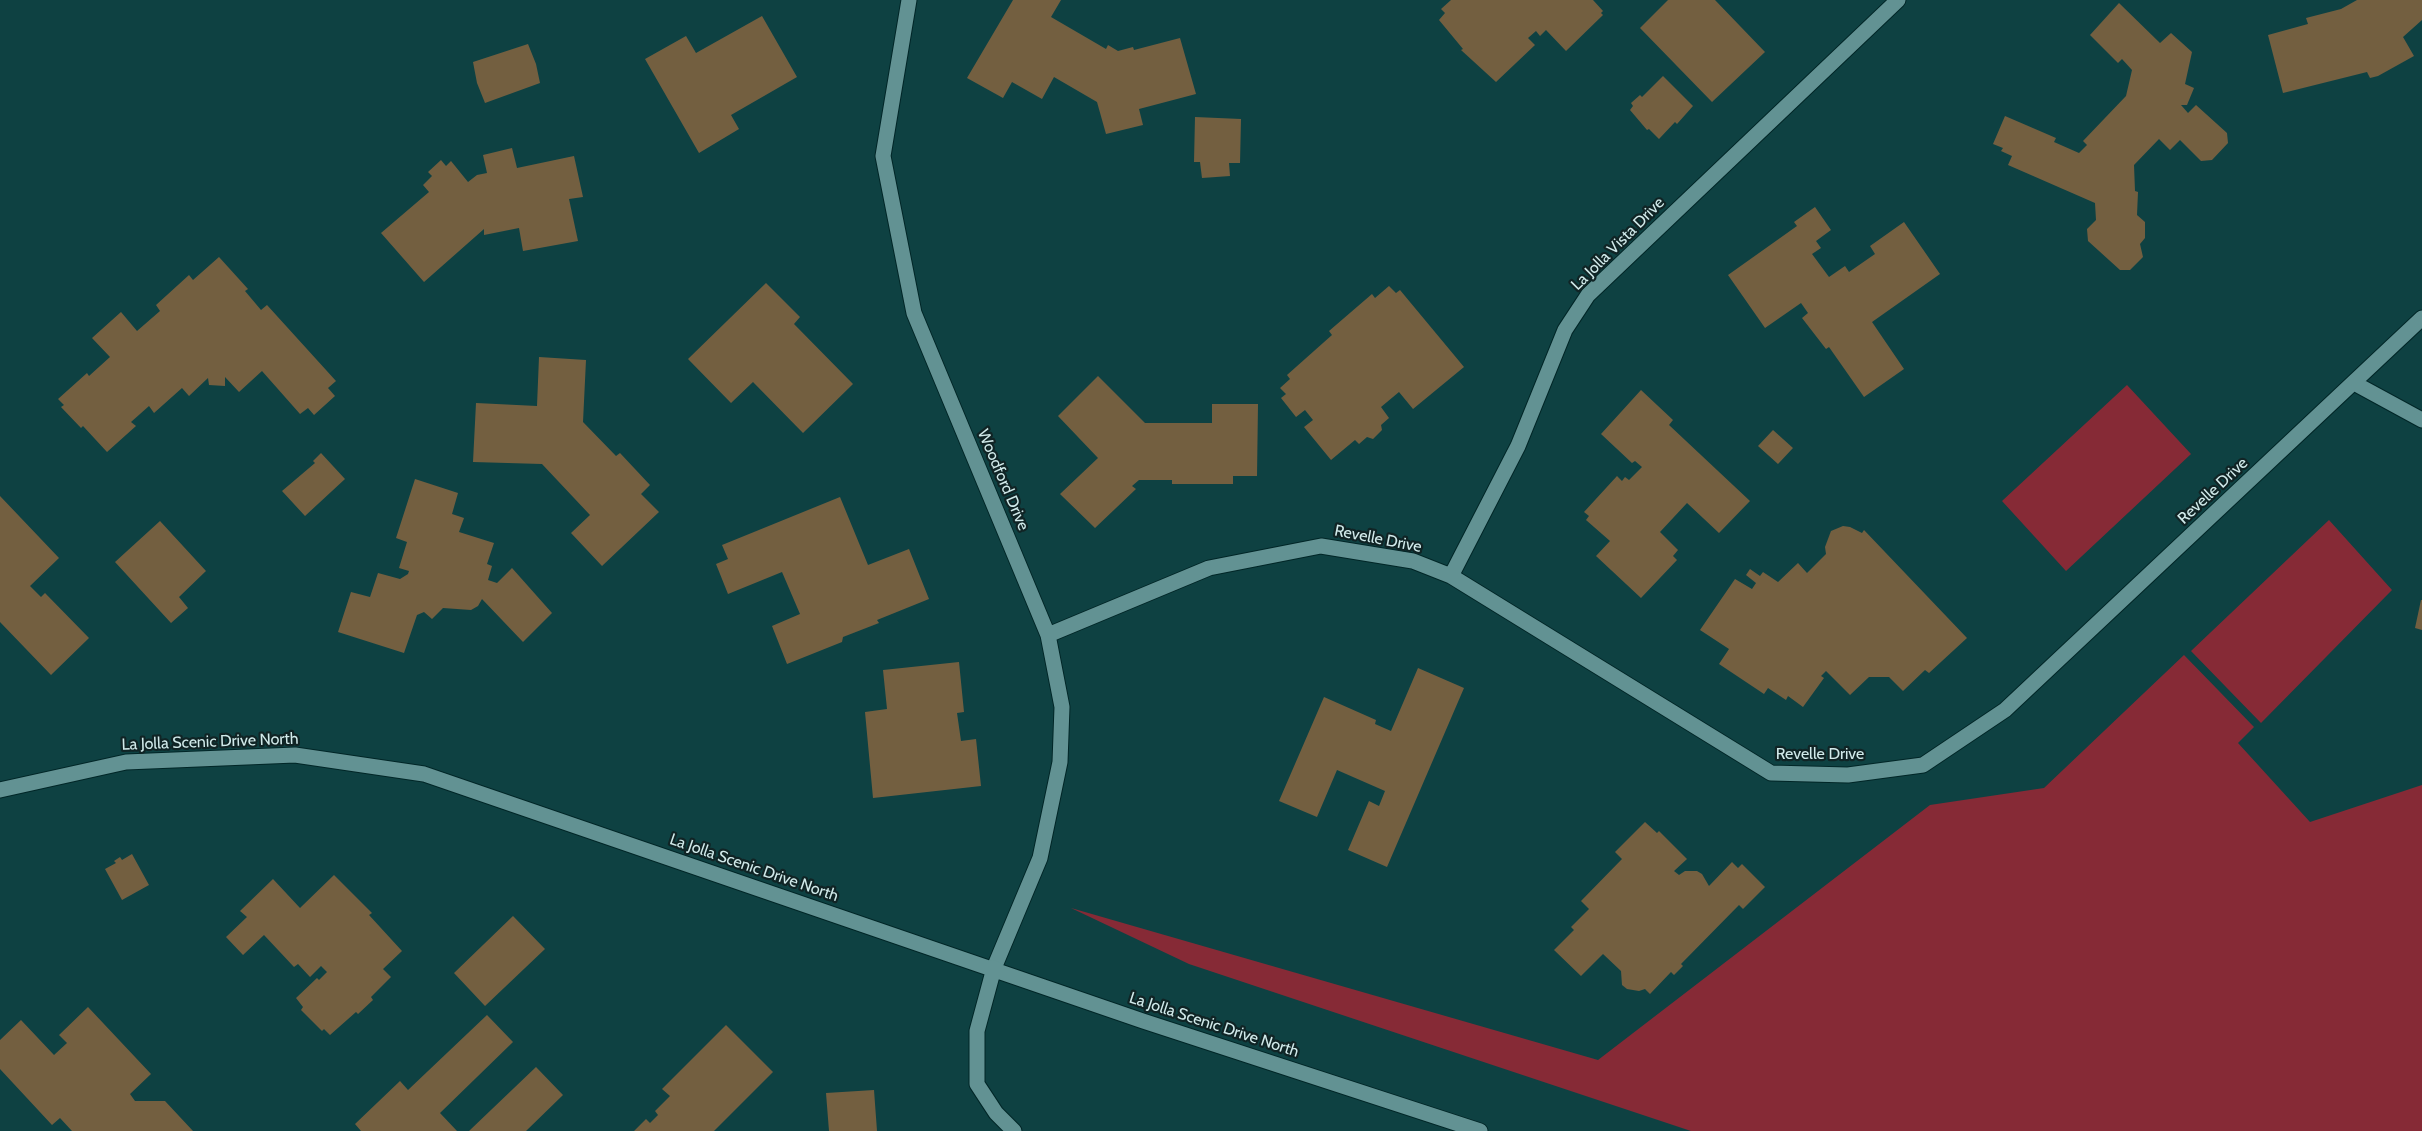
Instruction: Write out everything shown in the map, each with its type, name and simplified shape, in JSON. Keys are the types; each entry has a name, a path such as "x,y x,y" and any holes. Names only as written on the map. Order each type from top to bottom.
{"street":[{"name":"Woodford Drive","path":"909,0 883,156 914,313 1048,635 1062,707 1060,762 1040,858 993,968 977,1030 977,1084 996,1113 1014,1131"},
{"name":"La Jolla Vista Drive","path":"1451,576 1518,446 1565,330 1588,295 1898,0"},
{"name":"Revelle Drive","path":"1048,635 1209,568 1321,546 1413,561 1451,576 1771,773 1848,775 1923,765 2006,710 2422,318"},
{"path":"2354,383 2422,420"},
{"name":"La Jolla Scenic Drive North","path":"0,790 126,762 295,755 424,774 1143,1021 1480,1131"}],"shaded area":[{"path":"2127,385 2191,454 2066,571 2002,501"},
{"path":"2329,520 2392,590 2261,723 2191,651"},
{"path":"2184,655 2254,727 2238,743 2310,822 2422,785 2422,1131 1691,1131 1189,964 1071,908 1598,1060 1930,805 2044,788"}],"building":[{"path":"1013,0 1061,0 1051,17 1106,49 1108,45 1118,51 1133,47 1134,50 1180,38 1196,94 1139,109 1143,125 1106,134 1097,102 1054,77 1042,99 1012,82 1003,98 967,78"},
{"path":"1451,0 1593,0 1603,11 1601,13 1603,15 1566,51 1546,30 1540,36 1536,31 1528,38 1535,45 1496,82 1461,50 1463,49 1439,20 1445,13 1441,9"},
{"path":"1668,0 1715,0 1765,52 1712,102 1640,28"},
{"path":"2357,0 2422,0 2422,20 2403,37 2414,56 2378,76 2370,78 2367,72 2283,93 2268,35 2308,24 2306,18 2341,9"},
{"path":"2119,3 2160,43 2171,33 2192,52 2185,84 2194,88 2187,105 2181,105 2188,113 2196,105 2227,133 2228,143 2212,160 2201,161 2180,140 2170,150 2159,139 2134,165 2135,191 2138,192 2137,215 2145,222 2145,238 2140,244 2143,257 2130,270 2120,270 2088,241 2087,229 2096,220 2095,203 2008,165 2012,156 2001,151 2003,148 1993,144 2005,116 2056,138 2054,142 2079,153 2087,145 2083,141 2126,96 2132,70 2122,59 2118,63 2090,35"},
{"path":"762,16 797,77 731,115 739,129 699,153 645,59 686,36 696,53"},
{"path":"528,44 540,83 485,103 477,83 473,62"},
{"path":"1663,76 1693,106 1659,139 1649,129 1647,130 1630,110 1633,106 1631,103 1640,95 1642,97"},
{"path":"1195,117 1241,119 1240,163 1229,163 1230,176 1202,178 1200,162 1194,162"},
{"path":"512,148 517,168 574,156 583,197 569,199 578,241 523,251 519,228 484,235 484,229 424,282 381,233 429,192 423,185 432,176 428,172 441,160 446,166 451,161 468,182 477,175 487,173 483,155"},
{"path":"1815,207 1831,230 1816,241 1821,248 1812,254 1829,277 1845,266 1849,272 1875,254 1870,246 1904,222 1940,274 1872,322 1904,369 1864,397 1829,347 1826,349 1802,318 1808,313 1801,303 1765,328 1728,275 1797,226 1794,222"},
{"path":"219,257 248,289 245,291 261,310 267,305 336,381 328,388 335,396 314,415 308,408 300,414 262,371 239,392 225,377 225,386 209,385 208,378 189,396 182,388 154,413 149,406 131,422 136,426 107,452 83,426 81,428 61,407 64,405 58,399 87,373 89,376 110,357 92,338 121,312 137,331 160,311 156,305 189,275 193,280"},
{"path":"766,283 800,317 794,324 853,384 803,433 753,382 731,403 688,359"},
{"path":"1389,286 1396,293 1400,290 1464,367 1413,409 1399,392 1381,407 1389,418 1381,425 1382,430 1373,439 1367,437 1359,444 1355,440 1331,460 1304,427 1313,420 1305,410 1296,417 1281,398 1286,394 1280,388 1290,379 1287,375 1332,335 1329,331 1372,294 1375,298"},
{"path":"539,357 586,360 583,422 616,456 620,453 650,485 641,494 659,512 602,566 571,533 590,515 542,464 473,462 476,403 537,406"},
{"path":"1098,376 1145,423 1212,423 1212,404 1258,404 1257,476 1233,476 1233,484 1172,484 1172,480 1139,480 1132,486 1136,489 1095,528 1060,494 1098,458 1058,416"},
{"path":"1641,390 1673,420 1669,425 1750,501 1719,533 1687,503 1660,532 1678,550 1673,556 1677,560 1641,598 1596,556 1610,541 1586,520 1589,516 1584,512 1617,476 1622,481 1625,477 1629,480 1642,467 1635,461 1632,463 1601,434"},
{"path":"1773,430 1793,448 1778,464 1758,446"},
{"path":"321,453 345,479 305,516 282,491 315,463 313,461"},
{"path":"415,479 458,493 452,514 464,518 459,532 494,543 487,564 492,566 488,580 497,583 512,568 552,613 523,642 482,599 478,606 471,610 443,608 432,619 424,612 417,615 404,653 338,632 351,592 370,597 378,573 400,579 408,574 409,571 399,568 407,542 396,538"},
{"path":"0,496 59,558 30,586 41,597 45,593 89,638 51,675 0,622"},
{"path":"840,497 868,565 909,549 929,599 877,620 879,623 843,637 842,642 787,664 772,626 800,614 782,572 728,594 716,564 728,559 722,545"},
{"path":"160,521 206,571 179,597 188,608 171,623 115,562"},
{"path":"1843,526 1862,533 1864,530 1967,638 1929,673 1925,670 1903,691 1889,677 1869,677 1850,695 1826,671 1821,676 1824,678 1803,707 1788,696 1786,700 1768,688 1764,694 1719,664 1729,649 1700,630 1735,579 1752,589 1756,583 1746,575 1750,569 1760,576 1763,572 1778,582 1798,563 1807,573 1826,554 1825,547 1831,531"},
{"path":"2422,600 2422,630 2415,628"},
{"path":"959,662 964,712 957,713 961,741 976,739 981,786 873,798 865,712 887,709 883,670"},
{"path":"1418,668 1464,688 1387,867 1348,850 1369,801 1379,806 1385,791 1337,770 1317,817 1279,801 1324,697 1376,720 1375,724 1391,731"},
{"path":"1645,822 1657,833 1659,831 1687,859 1674,871 1679,875 1685,871 1697,871 1702,874 1709,886 1732,862 1738,868 1742,864 1765,887 1743,909 1739,905 1681,964 1683,966 1674,975 1671,972 1650,994 1645,989 1639,991 1627,989 1622,985 1621,971 1603,954 1581,976 1554,950 1574,930 1571,927 1589,909 1581,901 1622,859 1615,852"},
{"path":"132,854 149,885 122,900 105,869 116,863 114,861 120,857 122,860"},
{"path":"334,875 372,913 369,915 402,951 383,969 391,977 371,997 373,1000 330,1035 324,1029 322,1031 301,1010 303,1007 296,998 317,978 319,980 327,972 321,966 310,977 298,964 294,967 264,935 243,955 226,937 247,917 240,911 273,879 300,908"},
{"path":"513,916 545,949 485,1006 454,973"},
{"path":"88,1007 151,1074 130,1094 135,1101 165,1101 193,1131 72,1131 60,1118 52,1125 0,1069 0,1040 21,1020 54,1055 67,1043 59,1035"},
{"path":"487,1015 513,1042 440,1113 457,1131 361,1131 355,1124 400,1081 408,1090"},
{"path":"726,1025 773,1072 714,1131 634,1131 646,1119 650,1123 658,1115 655,1111 670,1096 662,1089"},
{"path":"536,1067 563,1095 526,1131 469,1131"},
{"path":"874,1090 877,1131 829,1131 826,1093"}]}
